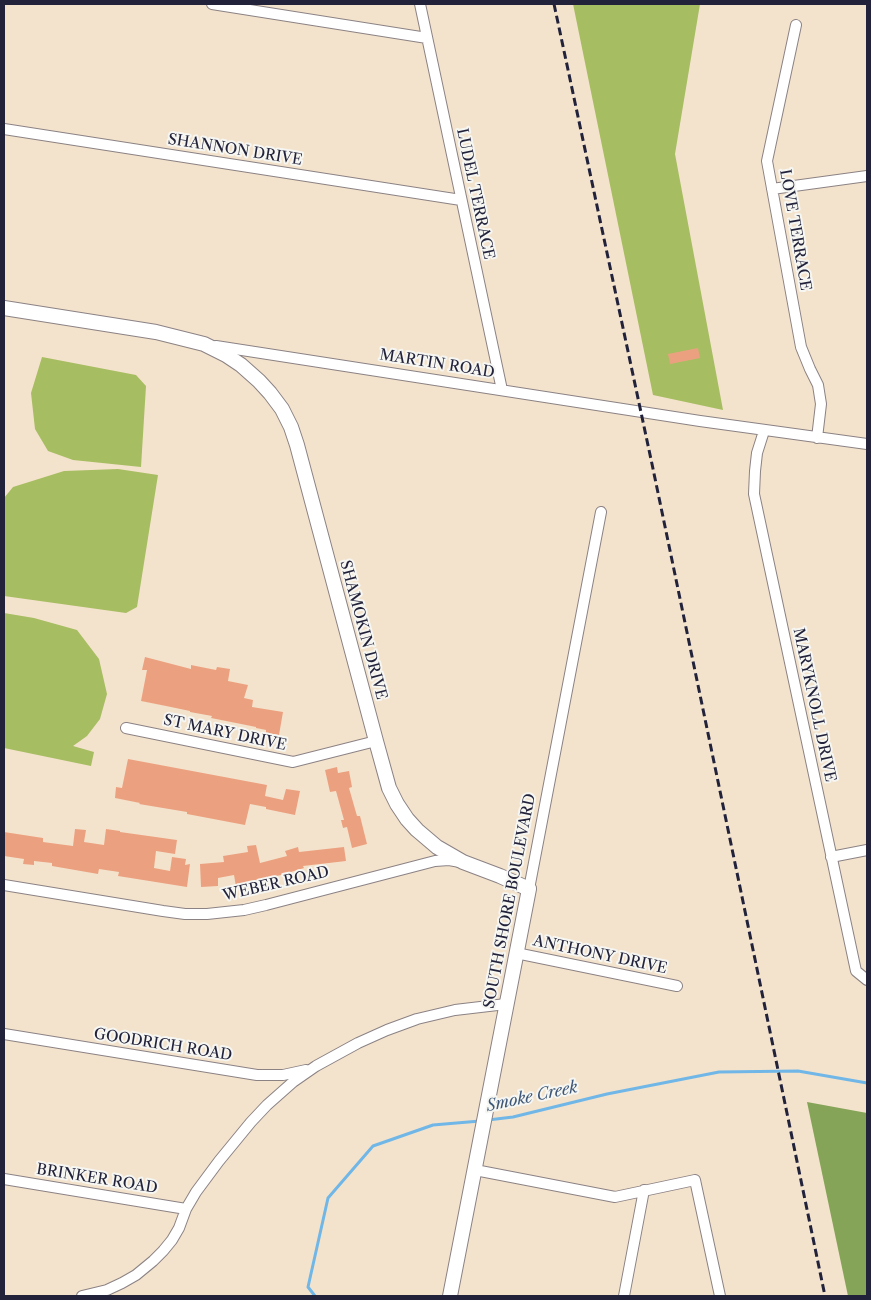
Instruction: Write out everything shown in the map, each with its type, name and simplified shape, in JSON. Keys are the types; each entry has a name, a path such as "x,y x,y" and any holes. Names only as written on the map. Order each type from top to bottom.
{"street":[{"path":"212,4 427,38"},
{"name":"LUDEL TERRACE","path":"420,4 502,390"},
{"name":"LOVE TERRACE","path":"796,25 767,161 801,347 818,386 821,404 817,438"},
{"name":"SHANNON DRIVE","path":"4,129 461,200"},
{"path":"772,189 867,176"},
{"name":"MARTIN ROAD","path":"4,308 156,332 204,344 764,431 867,444"},
{"name":"SHAMOKIN DRIVE","path":"204,344 241,365 259,381 282,409 291,427 389,788 397,804 417,830 437,847 463,862 529,889"},
{"name":"MARYKNOLL DRIVE","path":"764,431 755,471 754,494 856,971 867,980"},
{"name":"SOUTH SHORE BOULEVARD","path":"450,1296 601,512"},
{"name":"ST MARY DRIVE","path":"126,728 293,762 376,740"},
{"path":"831,857 867,850"},
{"name":"WEBER ROAD","path":"4,885 163,911 207,914 244,910 266,905 435,861 463,862"},
{"name":"ANTHONY DRIVE","path":"516,953 677,986"},
{"path":"82,1296 107,1290 122,1283 154,1262 172,1240 186,1209 219,1161 251,1122 293,1082 316,1066 358,1043 417,1019 455,1010 506,1004"},
{"name":"GOODRICH ROAD","path":"4,1034 257,1075 283,1075 316,1066"},
{"path":"475,1170 615,1197 695,1180 720,1296"},
{"name":"BRINKER ROAD","path":"4,1179 186,1209"},
{"path":"624,1296 644,1190"}],"green space":[{"path":"573,4 700,4 675,154 723,410 653,395"},
{"path":"42,357 136,375 146,386 141,467 73,460 48,451 35,429 31,393"},
{"path":"118,469 158,475 137,607 126,613 4,596 4,498 13,487 64,471"},
{"path":"4,613 34,618 77,630 99,659 107,694 100,719 87,736 73,746 94,752 91,766 4,748"},
{"path":"807,1102 867,1113 867,1296 848,1296"}],"building":[{"path":"698,348 700,358 670,364 668,354"},
{"path":"145,657 191,669 191,665 216,670 217,667 230,669 228,681 248,685 244,698 253,700 252,707 283,712 279,735 266,733 266,730 256,727 211,718 212,716 141,701 147,670 142,670"},
{"path":"128,759 267,785 265,796 283,800 286,789 300,791 295,815 250,804 245,825 115,798 116,787 122,788"},
{"path":"337,767 338,773 349,771 352,787 349,788 357,816 360,816 367,844 352,848 347,827 343,828 341,820 344,820 336,791 330,792 325,770"},
{"path":"75,829 86,830 84,842 104,845 106,829 177,840 175,854 156,851 154,868 170,871 172,857 186,859 185,865 190,864 187,887 118,876 119,872 99,869 98,874 52,866 52,863 34,861 34,865 23,864 24,859 4,856 4,832 43,838 43,842 73,846"},
{"path":"256,845 260,863 287,856 285,851 298,847 299,852 344,847 346,861 303,866 304,868 236,887 234,875 218,878 218,886 201,887 200,864 224,862 223,856 248,852 247,846"}],"waterway":[{"name":"Smoke Creek","path":"488,1120 513,1117 607,1094 719,1072 798,1071 867,1083"},
{"name":"Smoke Creek","path":"315,1296 308,1287 328,1198 373,1146 433,1125 480,1121"}],"railway":[{"path":"554,4 825,1296"}]}
